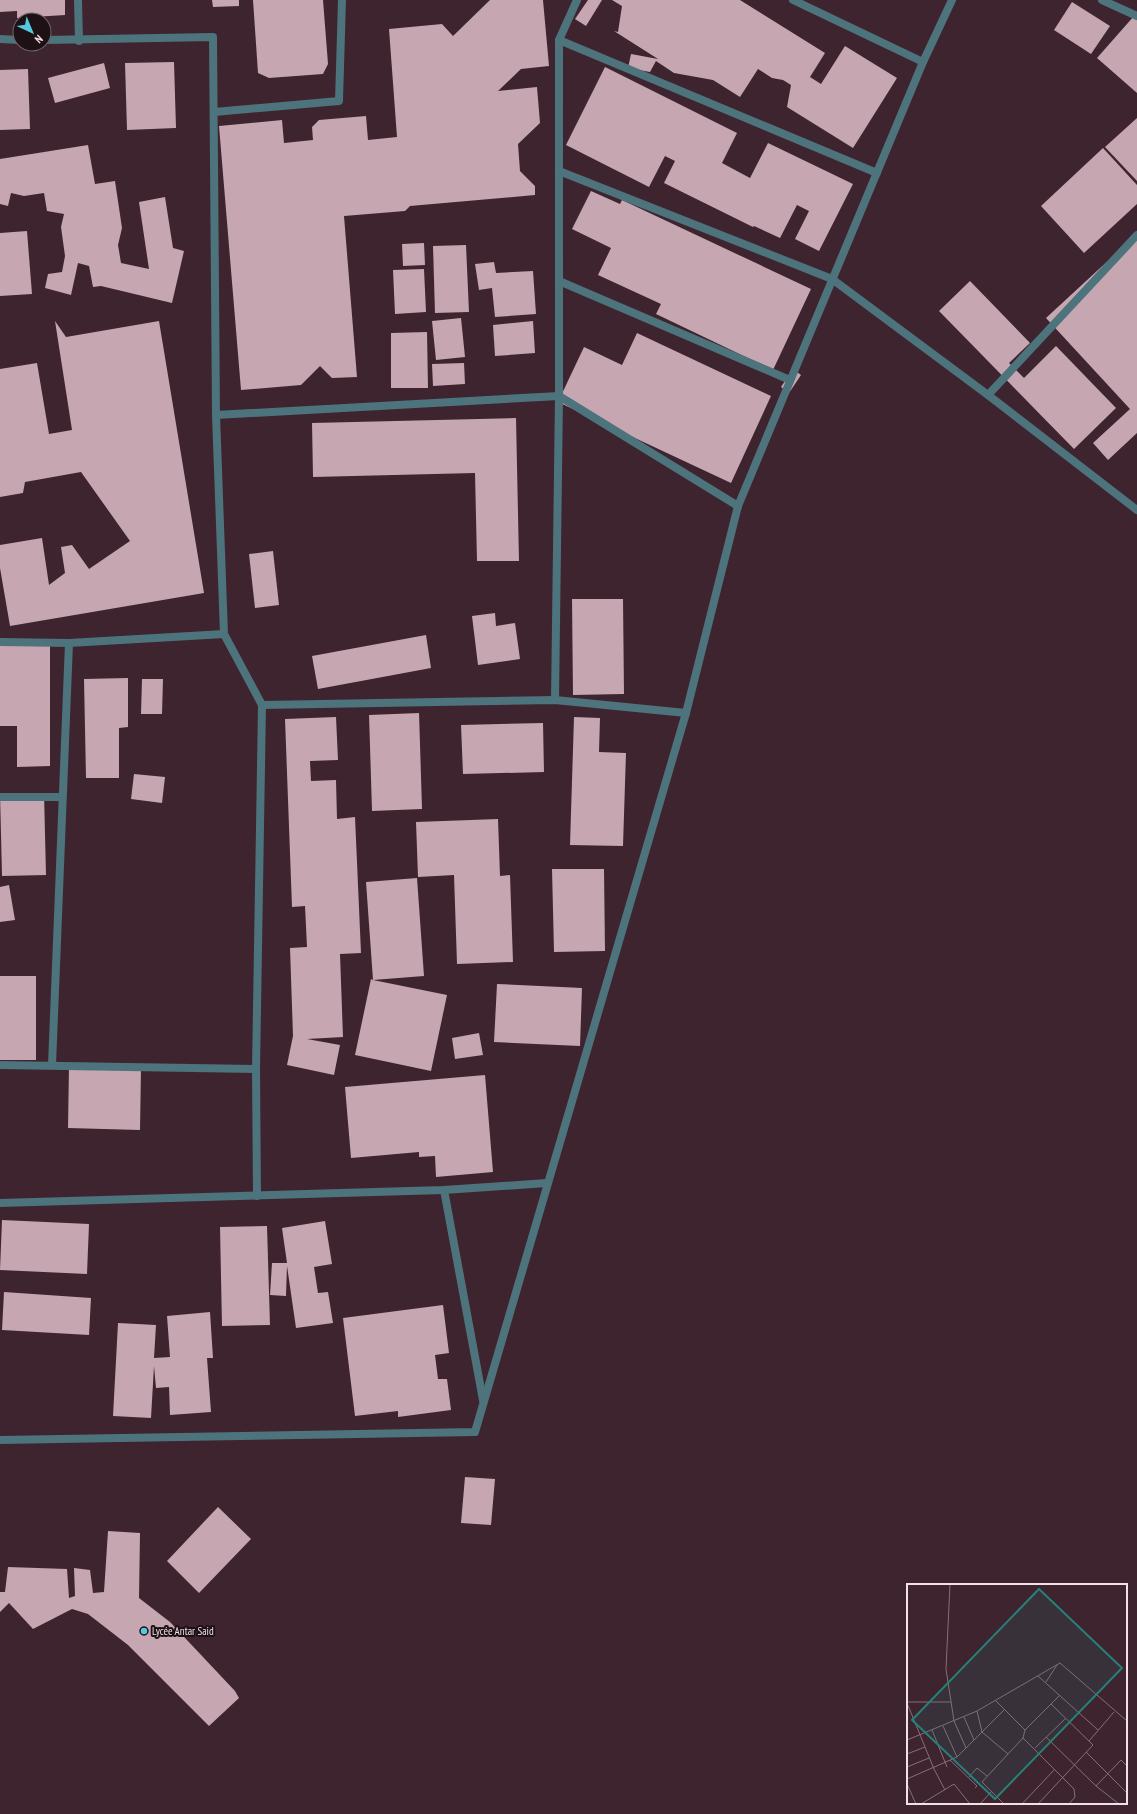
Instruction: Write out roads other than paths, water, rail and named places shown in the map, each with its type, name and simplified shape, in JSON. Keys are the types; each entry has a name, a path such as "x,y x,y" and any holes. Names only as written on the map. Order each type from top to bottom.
{"street":[{"path":"78,0 79,41"},
{"path":"214,112 339,101 342,0"},
{"path":"555,700 559,396 559,40 577,0"},
{"path":"793,0 923,62"},
{"path":"0,1440 475,1432 686,713 738,506 923,62 952,0"},
{"path":"1102,0 1137,16"},
{"path":"52,40 79,41 213,37 216,415 224,634 262,706 256,1069 257,1196"},
{"path":"0,39 12,40"},
{"path":"559,40 877,173"},
{"path":"559,171 832,279 988,395 1137,510"},
{"path":"988,395 1137,235"},
{"path":"559,280 790,380"},
{"path":"216,415 559,396 738,506"},
{"path":"0,642 69,643 224,634"},
{"path":"52,1065 69,643"},
{"path":"262,706 555,700 686,713"},
{"path":"0,797 62,797"},
{"path":"0,1065 256,1069"},
{"path":"0,1203 444,1190 547,1183"},
{"path":"444,1190 484,1402"}],"place":[{"name":"Lycée Antar Said","path":"144,1631"}]}
